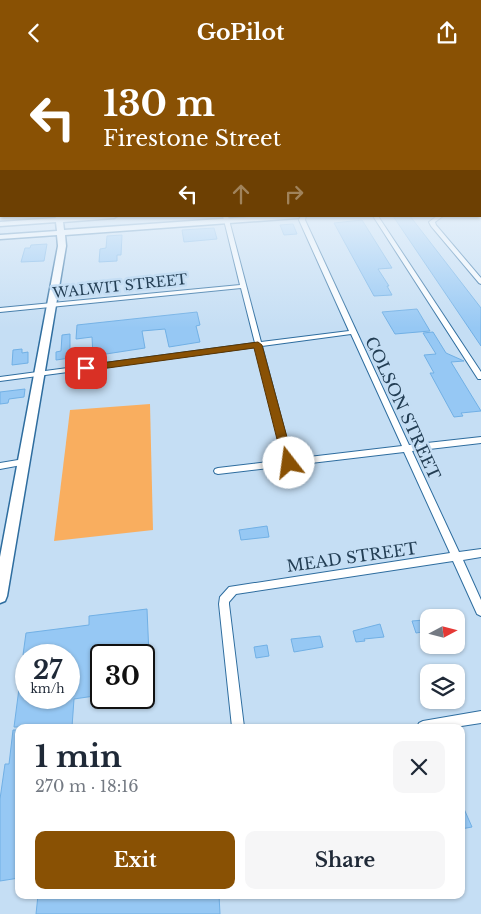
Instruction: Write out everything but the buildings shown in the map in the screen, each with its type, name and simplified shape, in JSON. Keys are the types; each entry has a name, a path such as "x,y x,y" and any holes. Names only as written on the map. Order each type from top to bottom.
{"street":[{"path":"0,596 2,571 24,462 62,249"},
{"path":"233,249 289,463"},
{"name":"COLSON STREET","path":"315,249 481,611"},
{"path":"396,249 481,377"},
{"path":"453,249 481,282"},
{"name":"WALWIT STREET","path":"0,311 243,287"},
{"path":"0,379 353,333"},
{"path":"218,471 481,440"},
{"path":"0,466 24,462"},
{"name":"MEAD STREET","path":"238,724 224,604 228,594 237,588 481,553"},
{"path":"440,724 481,717"}],"shaded area":[{"path":"150,404 153,530 54,541 70,410"}],"route":[{"path":"86,368 258,345 289,463"}]}
